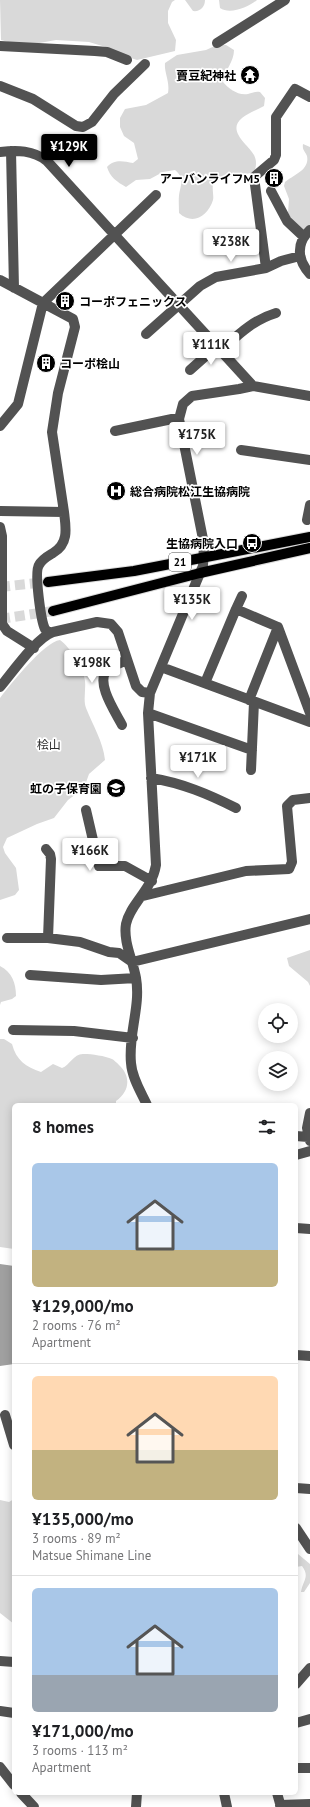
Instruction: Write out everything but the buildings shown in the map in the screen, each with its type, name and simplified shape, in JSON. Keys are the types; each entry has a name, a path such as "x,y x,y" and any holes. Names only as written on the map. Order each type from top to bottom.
{"main road":[{"name":"21","path":"48,582 134,571 310,537"},
{"name":"21","path":"53,611 200,573 310,548"}],"street":[{"path":"217,43 285,0"},
{"path":"0,46 65,48 106,52 128,60"},
{"path":"0,86 33,99 76,126 84,128 92,122 114,94 145,64"},
{"path":"266,268 254,177 274,160 276,155 276,117 295,88 310,98"},
{"path":"11,151 14,288"},
{"path":"0,152 11,151 35,153 48,159 114,234 179,303 253,386"},
{"path":"271,191 287,221 307,233 300,256 301,262 310,274"},
{"path":"0,426 18,404 43,303 156,195"},
{"path":"146,334 179,303 200,286 216,276 266,268 281,261 300,256"},
{"path":"0,280 73,319 75,327 58,393 52,432 66,531 63,544 59,550 41,561 37,568 36,580 44,625 50,633"},
{"path":"190,370 247,327 264,317 276,313"},
{"path":"146,1103 131,1066 138,995 136,978 126,938 126,924 152,881 156,859 148,712 150,693 200,573 204,558 204,544 179,419 182,404 192,396 240,390 253,386 310,396"},
{"path":"115,430 179,419"},
{"path":"241,450 310,460"},
{"path":"307,520 310,504"},
{"path":"0,511 64,512"},
{"path":"0,527 2,536 2,624 7,631 34,648"},
{"path":"205,683 242,596"},
{"path":"236,609 278,627 310,713"},
{"path":"0,687 34,648 50,633 97,622 106,622 114,627 118,632 138,690 150,693"},
{"path":"251,770 252,701 278,627"},
{"path":"122,726 104,690 103,680 108,670 127,660"},
{"path":"161,667 310,722"},
{"path":"148,712 252,750"},
{"path":"151,778 175,782 236,808"},
{"path":"143,896 246,871 289,870 292,862 287,806 293,800 310,798"},
{"path":"86,810 100,866 125,866 152,881"},
{"path":"46,849 50,854 51,859 48,938"},
{"path":"132,962 310,920"},
{"path":"7,938 48,938 80,942 109,952 120,953 132,962"},
{"path":"30,975 101,980 136,978"},
{"path":"13,1030 74,1031 133,1038"},
{"path":"298,1136 309,1139 307,1128 310,1113"},
{"path":"298,1154 310,1151"},
{"path":"298,1228 310,1229"},
{"path":"298,1355 310,1356"},
{"path":"6,1414 12,1437"},
{"path":"298,1488 310,1489"},
{"path":"298,1531 310,1549"},
{"path":"0,1661 12,1662"},
{"path":"298,1682 310,1668"},
{"path":"0,1711 12,1713"},
{"path":"298,1722 310,1719"},
{"path":"0,1767 12,1782"},
{"path":"298,1768 310,1768"},
{"path":"23,1795 34,1807"},
{"path":"136,1807 137,1795"},
{"path":"224,1795 227,1807"},
{"path":"278,1795 281,1806 310,1804"}],"green space":[{"path":"0,0 175,0 172,2 168,11 168,23 176,40 175,51 137,60 119,54 109,48 89,42 56,40 34,44 16,44 1,40"},
{"path":"185,0 205,0 202,8 198,11 193,11"},
{"path":"219,0 257,0 239,9 229,11 220,8"},
{"path":"217,45 226,45 234,50 233,58 223,82 230,89 241,94 260,92 265,98 264,106 242,118 236,128 240,138 254,155 256,167 255,171 251,173 222,178 213,184 213,200 208,211 204,215 195,219 190,219 179,213 181,179 175,170 163,172 150,179 136,180 126,187 114,179 107,167 110,164 122,161 133,163 138,159 134,143 124,136 120,127 120,118 125,109 146,105 168,93 165,63 177,55 206,50"},
{"path":"303,144 310,147 310,227 303,231 292,220 288,213 289,199 284,186 285,182 300,172 306,165 307,156 303,149"},
{"name":"桧山","path":"60,640 72,653 84,676 85,705 100,740 105,760 89,774 84,788 68,800 54,818 7,838 3,847 5,853 16,868 19,890 15,895 0,900 0,698 45,648 53,642"},
{"path":"310,950 310,986 308,982 289,966 287,958"},
{"path":"0,966 8,971 12,978 16,996 12,999 1,1002 0,1005"},
{"path":"0,1039 4,1039 12,1044 16,1054 22,1062 41,1072 53,1064 62,1068 77,1055 81,1054 91,1054 113,1059 123,1069 127,1079 124,1093 116,1101 116,1103 12,1103 12,1249 0,1247"},
{"path":"0,1500 9,1502 12,1500 12,1622 0,1613"},
{"path":"298,1554 310,1564 310,1583 304,1592 301,1592 306,1573 302,1566 298,1567"}],"shaded area":[{"path":"0,1264 12,1266 12,1364 0,1366"}],"tunnel":[{"path":"0,587 46,582"},
{"path":"0,619 53,611"}],"place":[{"name":"賣豆紀神社","path":"250,75"},
{"name":"アーバンライフM5","path":"274,178"},
{"name":"コーポフェニックス","path":"65,301"},
{"name":"コーポ桧山","path":"46,363"},
{"name":"総合病院松江生協病院","path":"116,491"},
{"name":"生協病院入口","path":"252,543"},
{"name":"虹の子保育園","path":"116,788"}]}
